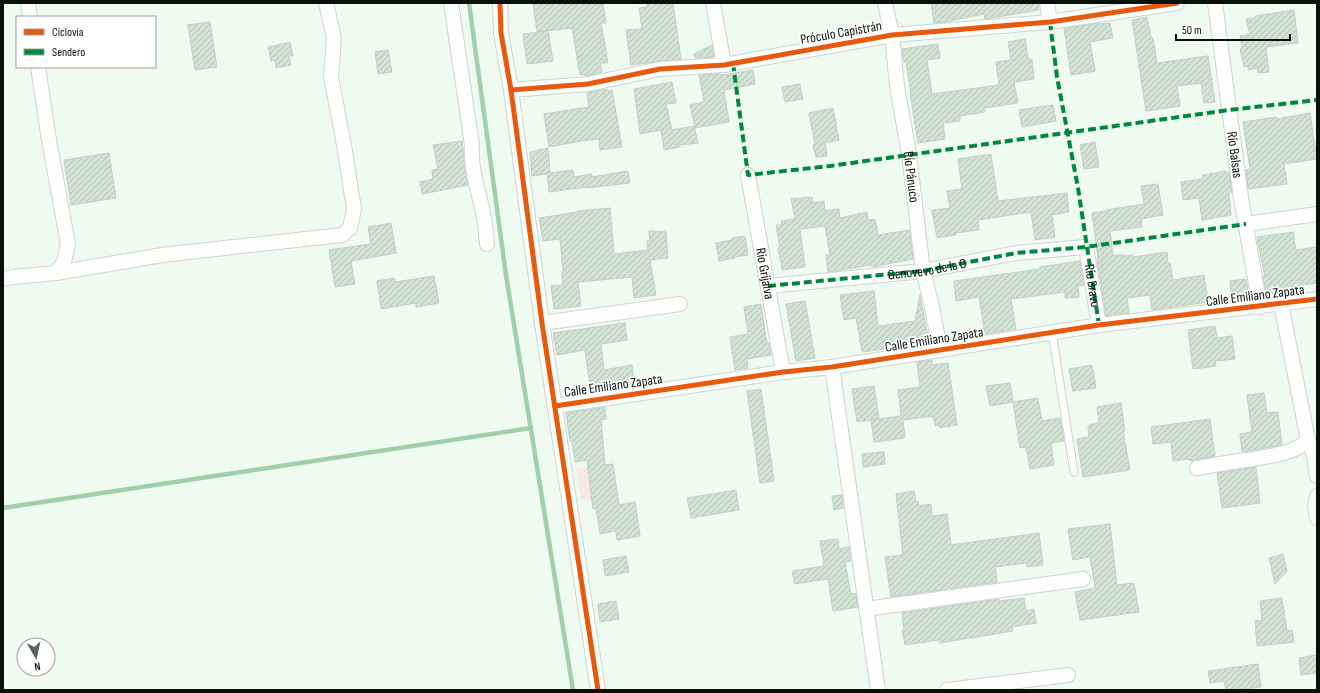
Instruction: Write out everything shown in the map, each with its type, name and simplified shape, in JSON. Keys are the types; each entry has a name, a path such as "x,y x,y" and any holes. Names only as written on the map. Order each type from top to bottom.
{"street":[{"path":"28,3 30,16"},
{"path":"3,279 56,273 162,255 342,235 350,228 354,209 331,77 334,38 326,3"},
{"path":"451,3 472,145 471,158 485,220 487,244"},
{"path":"500,3 502,33 542,324 598,690"},
{"path":"713,3 724,65"},
{"name":"Río Pánuco","path":"885,3 892,35 896,86 909,154 923,271 931,302 940,350"},
{"path":"1047,3 1050,22"},
{"name":"Próculo Capistrán","path":"510,90 588,84 660,69 724,65 892,35 1050,22 1177,3"},
{"name":"Río Balsas","path":"1215,3 1241,198 1260,306"},
{"path":"38,68 49,140 68,244 64,262 56,273"},
{"name":"Rio Grijalva","path":"748,175 783,372"},
{"path":"1246,224 1317,214"},
{"name":"Genovevo de la O","path":"768,286 923,271 1016,253 1086,247"},
{"name":"Río Bravo","path":"1086,247 1099,325"},
{"name":"Calle Emiliano Zapata","path":"555,406 783,372 832,367 1099,325 1317,299"},
{"path":"542,324 680,304"},
{"path":"1281,304 1308,440 1314,455 1317,476"},
{"path":"832,367 878,690"},
{"path":"1197,468 1279,454 1303,446 1308,440"},
{"path":"1317,496 1315,506 1317,518"},
{"path":"866,610 1083,579"},
{"path":"947,690 1068,675"}],"lane":[{"path":"1052,332 1074,472"}],"shaded area":[{"path":"588,467 592,501 581,499 576,469"}],"building":[{"path":"533,3 603,3 606,23 601,23 608,63 600,63 602,72 587,76 585,76 585,74 580,75 572,28 537,32"},
{"path":"647,3 673,3 681,59 631,65 626,30 642,29 639,8 647,7"},
{"path":"931,3 1039,3 1039,10 985,19 984,14 934,23"},
{"path":"1294,10 1298,43 1266,47 1269,72 1258,73 1257,68 1248,70 1248,66 1244,67 1240,49 1242,49 1240,36 1250,34 1246,19 1255,18 1255,16"},
{"path":"1147,17 1151,38 1153,38 1157,63 1208,56 1215,102 1204,103 1201,83 1177,86 1180,106 1146,111 1132,20"},
{"path":"210,22 217,67 195,70 188,25"},
{"path":"1110,23 1113,38 1090,42 1095,71 1071,75 1064,28"},
{"path":"548,31 553,61 527,64 523,34"},
{"path":"1025,39 1028,59 1032,59 1034,79 1014,82 1018,103 984,108 985,112 960,116 960,121 943,123 945,139 918,143 906,62 904,62 902,49 938,44 940,58 927,60 932,94 999,85 996,62 1011,60 1008,42"},
{"path":"290,42 293,56 289,56 291,65 276,68 275,60 271,61 268,47"},
{"path":"712,45 714,57 695,58 694,54"},
{"path":"388,50 392,72 378,74 375,52"},
{"path":"753,70 755,84 724,90 729,122 695,128 690,105 704,102 699,75 722,75"},
{"path":"672,82 676,103 666,104 672,130 694,126 698,143 680,145 680,147 664,150 661,130 640,134 634,89"},
{"path":"800,84 803,99 785,102 782,87"},
{"path":"607,89 608,91 612,90 622,147 600,150 599,139 549,147 544,114 589,107 587,93"},
{"path":"1053,105 1056,121 1022,127 1019,110"},
{"path":"833,108 839,140 825,143 827,156 816,157 809,113"},
{"path":"1310,113 1317,159 1284,164 1287,184 1248,189 1246,170 1250,169 1243,122 1276,117 1277,119"},
{"path":"462,141 468,185 422,194 420,182 433,179 432,170 438,169 433,145"},
{"path":"1095,142 1099,167 1084,169 1080,145"},
{"path":"548,148 550,173 573,170 574,177 592,174 592,177 628,171 630,183 549,192 547,174 532,176 530,152"},
{"path":"109,153 116,198 71,205 64,160"},
{"path":"991,154 998,201 1067,193 1069,212 1052,215 1055,237 1035,240 1031,212 978,220 979,230 956,233 956,235 937,238 932,210 950,208 947,191 962,189 958,159"},
{"path":"1226,171 1226,173 1229,172 1232,192 1229,192 1231,215 1202,220 1199,198 1183,200 1181,182 1203,179 1203,175"},
{"path":"1158,184 1163,215 1141,219 1142,227 1110,231 1113,255 1133,255 1133,257 1167,252 1168,263 1170,263 1173,280 1204,275 1208,302 1152,310 1150,295 1127,298 1129,313 1106,316 1097,259 1092,213 1144,204 1141,186"},
{"path":"812,197 813,203 824,201 825,211 839,209 840,218 867,212 868,220 875,219 878,235 910,230 913,259 872,267 871,265 828,272 826,255 830,255 825,226 800,229 805,267 782,270 776,225 782,225 781,221 795,219 791,199"},
{"path":"610,208 614,254 648,250 647,241 650,241 649,231 666,232 668,258 650,260 656,295 634,298 632,277 578,282 581,306 554,309 551,286 563,285 560,239 543,241 539,218 578,211"},
{"path":"391,223 396,253 351,261 355,284 335,287 329,250 371,244 368,227"},
{"path":"1293,232 1296,250 1317,247 1317,283 1301,285 1302,288 1266,294 1263,277 1265,277 1257,237"},
{"path":"745,236 748,255 719,261 716,243"},
{"path":"1080,261 1084,285 1078,286 1079,297 1065,298 1065,292 1011,299 1016,329 985,334 979,297 956,301 954,281 1040,269 1040,267"},
{"path":"434,276 439,303 416,307 416,303 381,309 377,281 395,278 395,282"},
{"path":"1246,279 1249,296 1246,297 1246,299 1232,301 1230,281"},
{"path":"874,291 878,326 915,321 920,295 929,343 862,352 856,318 844,320 840,295"},
{"path":"805,301 815,358 796,361 786,304"},
{"path":"761,304 767,344 769,343 771,355 747,359 748,368 735,370 730,337 748,334 744,307"},
{"path":"625,323 627,340 601,344 604,370 632,365 634,386 591,392 585,350 557,355 553,333"},
{"path":"1215,326 1217,338 1232,336 1235,359 1215,361 1216,366 1193,369 1188,330"},
{"path":"932,360 932,365 948,363 957,425 940,428 939,425 935,426 934,418 932,418 932,416 903,420 905,438 874,442 871,420 901,416 898,390 920,387 917,362"},
{"path":"1092,365 1096,388 1073,391 1069,369"},
{"path":"1010,383 1013,402 990,406 986,386"},
{"path":"874,386 879,419 857,422 852,389"},
{"path":"761,389 774,481 760,483 747,391"},
{"path":"1264,393 1267,413 1278,412 1282,445 1242,452 1240,434 1252,432 1247,395"},
{"path":"1038,398 1042,421 1060,418 1064,441 1051,443 1054,465 1030,469 1026,447 1020,448 1013,402"},
{"path":"1121,403 1125,431 1123,431 1130,470 1083,477 1077,439 1089,437 1089,425 1099,423 1097,407"},
{"path":"605,407 606,419 601,420 605,465 613,464 619,505 635,502 640,536 617,540 616,531 600,534 596,509 593,509 587,460 575,462 566,413"},
{"path":"1210,419 1215,456 1190,461 1189,459 1173,461 1171,442 1153,444 1151,427"},
{"path":"884,452 885,464 863,467 862,454"},
{"path":"1256,467 1260,503 1222,508 1217,473"},
{"path":"736,490 739,510 691,518 687,498"},
{"path":"914,491 916,502 918,501 919,506 931,504 932,516 947,514 951,545 1039,533 1043,565 1027,567 1026,563 995,567 997,582 891,597 885,557 903,555 896,494"},
{"path":"842,495 843,508 834,510 832,496"},
{"path":"1110,524 1117,585 1134,583 1139,612 1080,620 1075,592 1095,588 1090,557 1073,560 1068,529"},
{"path":"838,539 839,549 849,547 851,561 845,562 851,594 856,593 858,607 833,611 828,579 795,584 792,571 824,566 820,541"},
{"path":"1283,554 1287,571 1275,584 1269,558"},
{"path":"626,556 629,572 605,576 603,560"},
{"path":"1024,598 1026,611 1034,609 1036,623 1012,627 1013,631 940,643 939,640 905,645 902,630 904,630 902,613 999,599 1000,601"},
{"path":"1282,598 1287,631 1292,630 1294,642 1257,646 1255,621 1262,620 1260,601"},
{"path":"616,601 619,619 600,622 598,604"},
{"path":"1317,655 1317,673 1301,675 1299,658"},
{"path":"1258,664 1261,687 1226,690 1224,681 1210,683 1208,671"}],"waterway":[{"path":"469,3 506,275 573,690"},
{"path":"3,508 531,428"}],"marked path":[{"path":"1050,22 1057,77 1078,188 1099,325"},
{"path":"733,63 748,175 830,166 1229,110 1317,100"},
{"path":"768,286 923,271 1016,253 1086,247 1246,224"}],"cycle path":[{"path":"500,3 501,33 511,90 542,323 598,690"},
{"path":"511,90 588,84 660,69 724,65 892,35 1050,22 1177,3"},
{"path":"555,406 783,372 832,367 1099,325 1317,299"}]}
